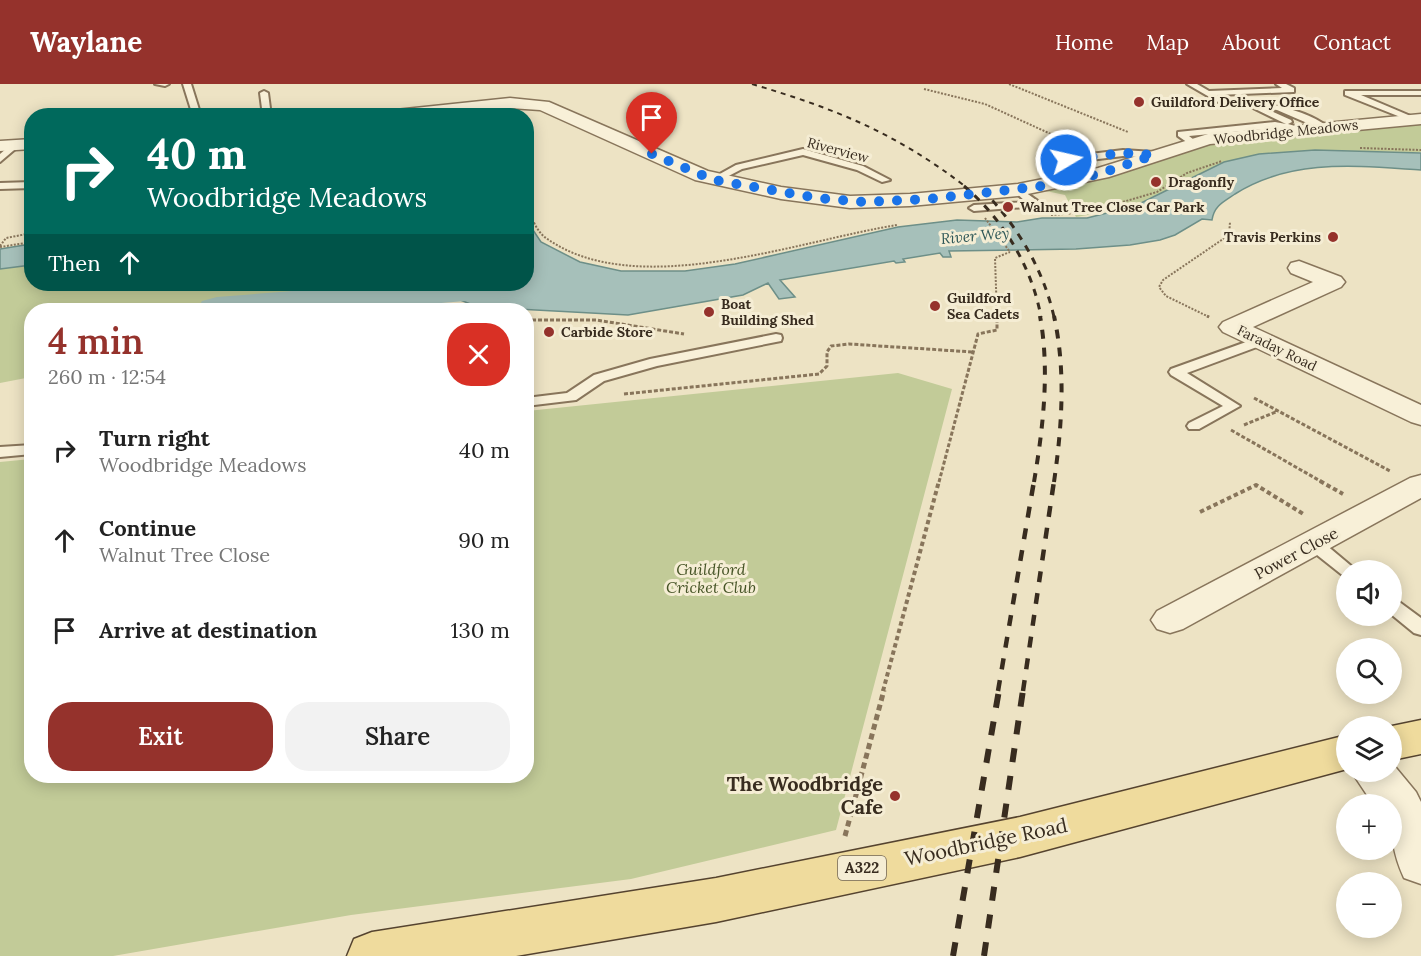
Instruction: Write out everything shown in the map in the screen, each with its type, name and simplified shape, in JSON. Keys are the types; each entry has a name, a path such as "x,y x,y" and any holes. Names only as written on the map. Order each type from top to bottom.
{"main road":[{"path":"1402,741 1421,737"},
{"name":"Woodbridge Road","path":"372,956 716,900 1020,837 1336,755"}],"street":[{"name":"Woodbridge Meadows","path":"462,108 532,103 551,108 714,180 790,194 850,201 971,201 1102,173 1162,152 1235,135 1418,119"},
{"name":"Woodbridge Meadows","path":"1102,173 1124,180 1146,179 1151,159 1162,152"},
{"name":"Faraday Road","path":"1232,327 1333,282 1299,268"},
{"name":"Faraday Road","path":"1232,327 1421,416"},
{"name":"Power Close","path":"1170,620 1420,486"},
{"path":"1381,782 1400,806 1421,863"}],"lane":[{"path":"159,84 165,84"},
{"path":"187,84 194,108"},
{"path":"1191,84 1228,104 1279,108 1324,128"},
{"path":"1209,93 1291,90 1280,84"},
{"path":"264,93 266,108"},
{"path":"1418,119 1348,93 1421,93"},
{"path":"1250,104 1302,129"},
{"path":"0,159 16,145"},
{"path":"1066,160 1123,153 1162,152"},
{"name":"Riverview","path":"714,180 739,167 803,153 860,168 885,180"},
{"path":"0,186 24,185"},
{"path":"534,401 571,397 599,378 621,370 776,338"},
{"path":"1194,426 1233,406 1176,372 1260,340"},
{"path":"0,452 24,450"},
{"path":"1323,538 1340,560"},
{"path":"1402,613 1421,628"}],"path":[{"path":"1009,84 1162,152"},
{"path":"924,89 985,104 1069,143 1123,153"},
{"path":"1353,148 1421,150"},
{"path":"1048,215 1088,212 1157,192 1188,173 1232,158"},
{"path":"834,874 978,334 997,330 995,258 1010,252 985,218"},
{"path":"979,220 990,220"},
{"path":"534,221 543,237 574,255 618,266 666,267 703,264 902,225"},
{"path":"1230,222 1229,235 1163,280 1159,287 1166,296 1232,327"},
{"path":"0,246 6,238 24,235"},
{"path":"0,246 24,243"},
{"path":"534,320 596,320 686,334"},
{"path":"571,397 611,396 819,374 827,366 827,352 831,346 849,344 973,352"},
{"path":"1249,395 1420,486"},
{"path":"1278,411 1231,430 1373,511"},
{"path":"1200,512 1256,485 1323,538"}],"green space":[{"path":"1421,123 1421,152 1318,151 1134,207 1076,217 1065,195 1041,190 1123,173 1186,149 1219,140"},
{"path":"24,266 24,291 339,291 313,294 312,302 303,303 24,303 24,378 0,383 0,269"},
{"name":"Guildford Cricket Club","path":"898,373 952,389 836,830 631,879 351,915 113,956 0,956 0,462 24,460 24,783 534,783 534,410"}],"water":[{"name":"River Wey","path":"1315,150 1421,153 1421,170 1349,166 1279,174 1257,182 1235,194 1220,205 1212,220 1202,219 1175,235 1160,240 1076,249 949,251 951,257 943,257 940,253 903,259 905,262 896,263 894,261 780,280 795,297 779,299 768,283 743,295 628,315 534,310 534,303 468,303 450,296 409,297 401,302 386,303 312,302 313,294 344,291 534,291 534,232 541,242 580,262 621,271 685,271 735,264 898,227 957,220 1017,222 1042,218 1087,218 1135,206 1224,162 1259,154"},
{"path":"24,245 24,266 0,269 0,249"}],"waterway":[{"path":"300,303 441,291"}],"railway":[{"path":"752,84 838,113 890,137 966,187"},
{"path":"964,186 991,213 1014,245 1031,280 1041,317"},
{"path":"983,190 1018,233 1036,265 1054,317"},
{"path":"1034,482 1045,378 1040,316"},
{"path":"1054,316 1060,357 1062,399 1054,482"},
{"path":"998,691 1034,481"},
{"path":"1023,691 1054,481"},
{"path":"953,956 999,690"},
{"path":"984,956 1023,690"}],"place":[{"name":"Guildford Delivery Office","path":"1139,102"},
{"name":"Dragonfly","path":"1156,182"},
{"name":"Walnut Tree Close Car Park","path":"1008,207"},
{"name":"Travis Perkins","path":"1333,237"},
{"name":"Guildford Sea Cadets","path":"935,306"},
{"name":"Boat Building Shed","path":"709,312"},
{"name":"Carbide Store","path":"549,332"},
{"name":"The Woodbridge Cafe","path":"895,796"}],"route":[{"path":"652,154 714,180 781,193 865,202 929,199 1052,185 1102,173 1154,155 1133,152 1066,160"}]}
